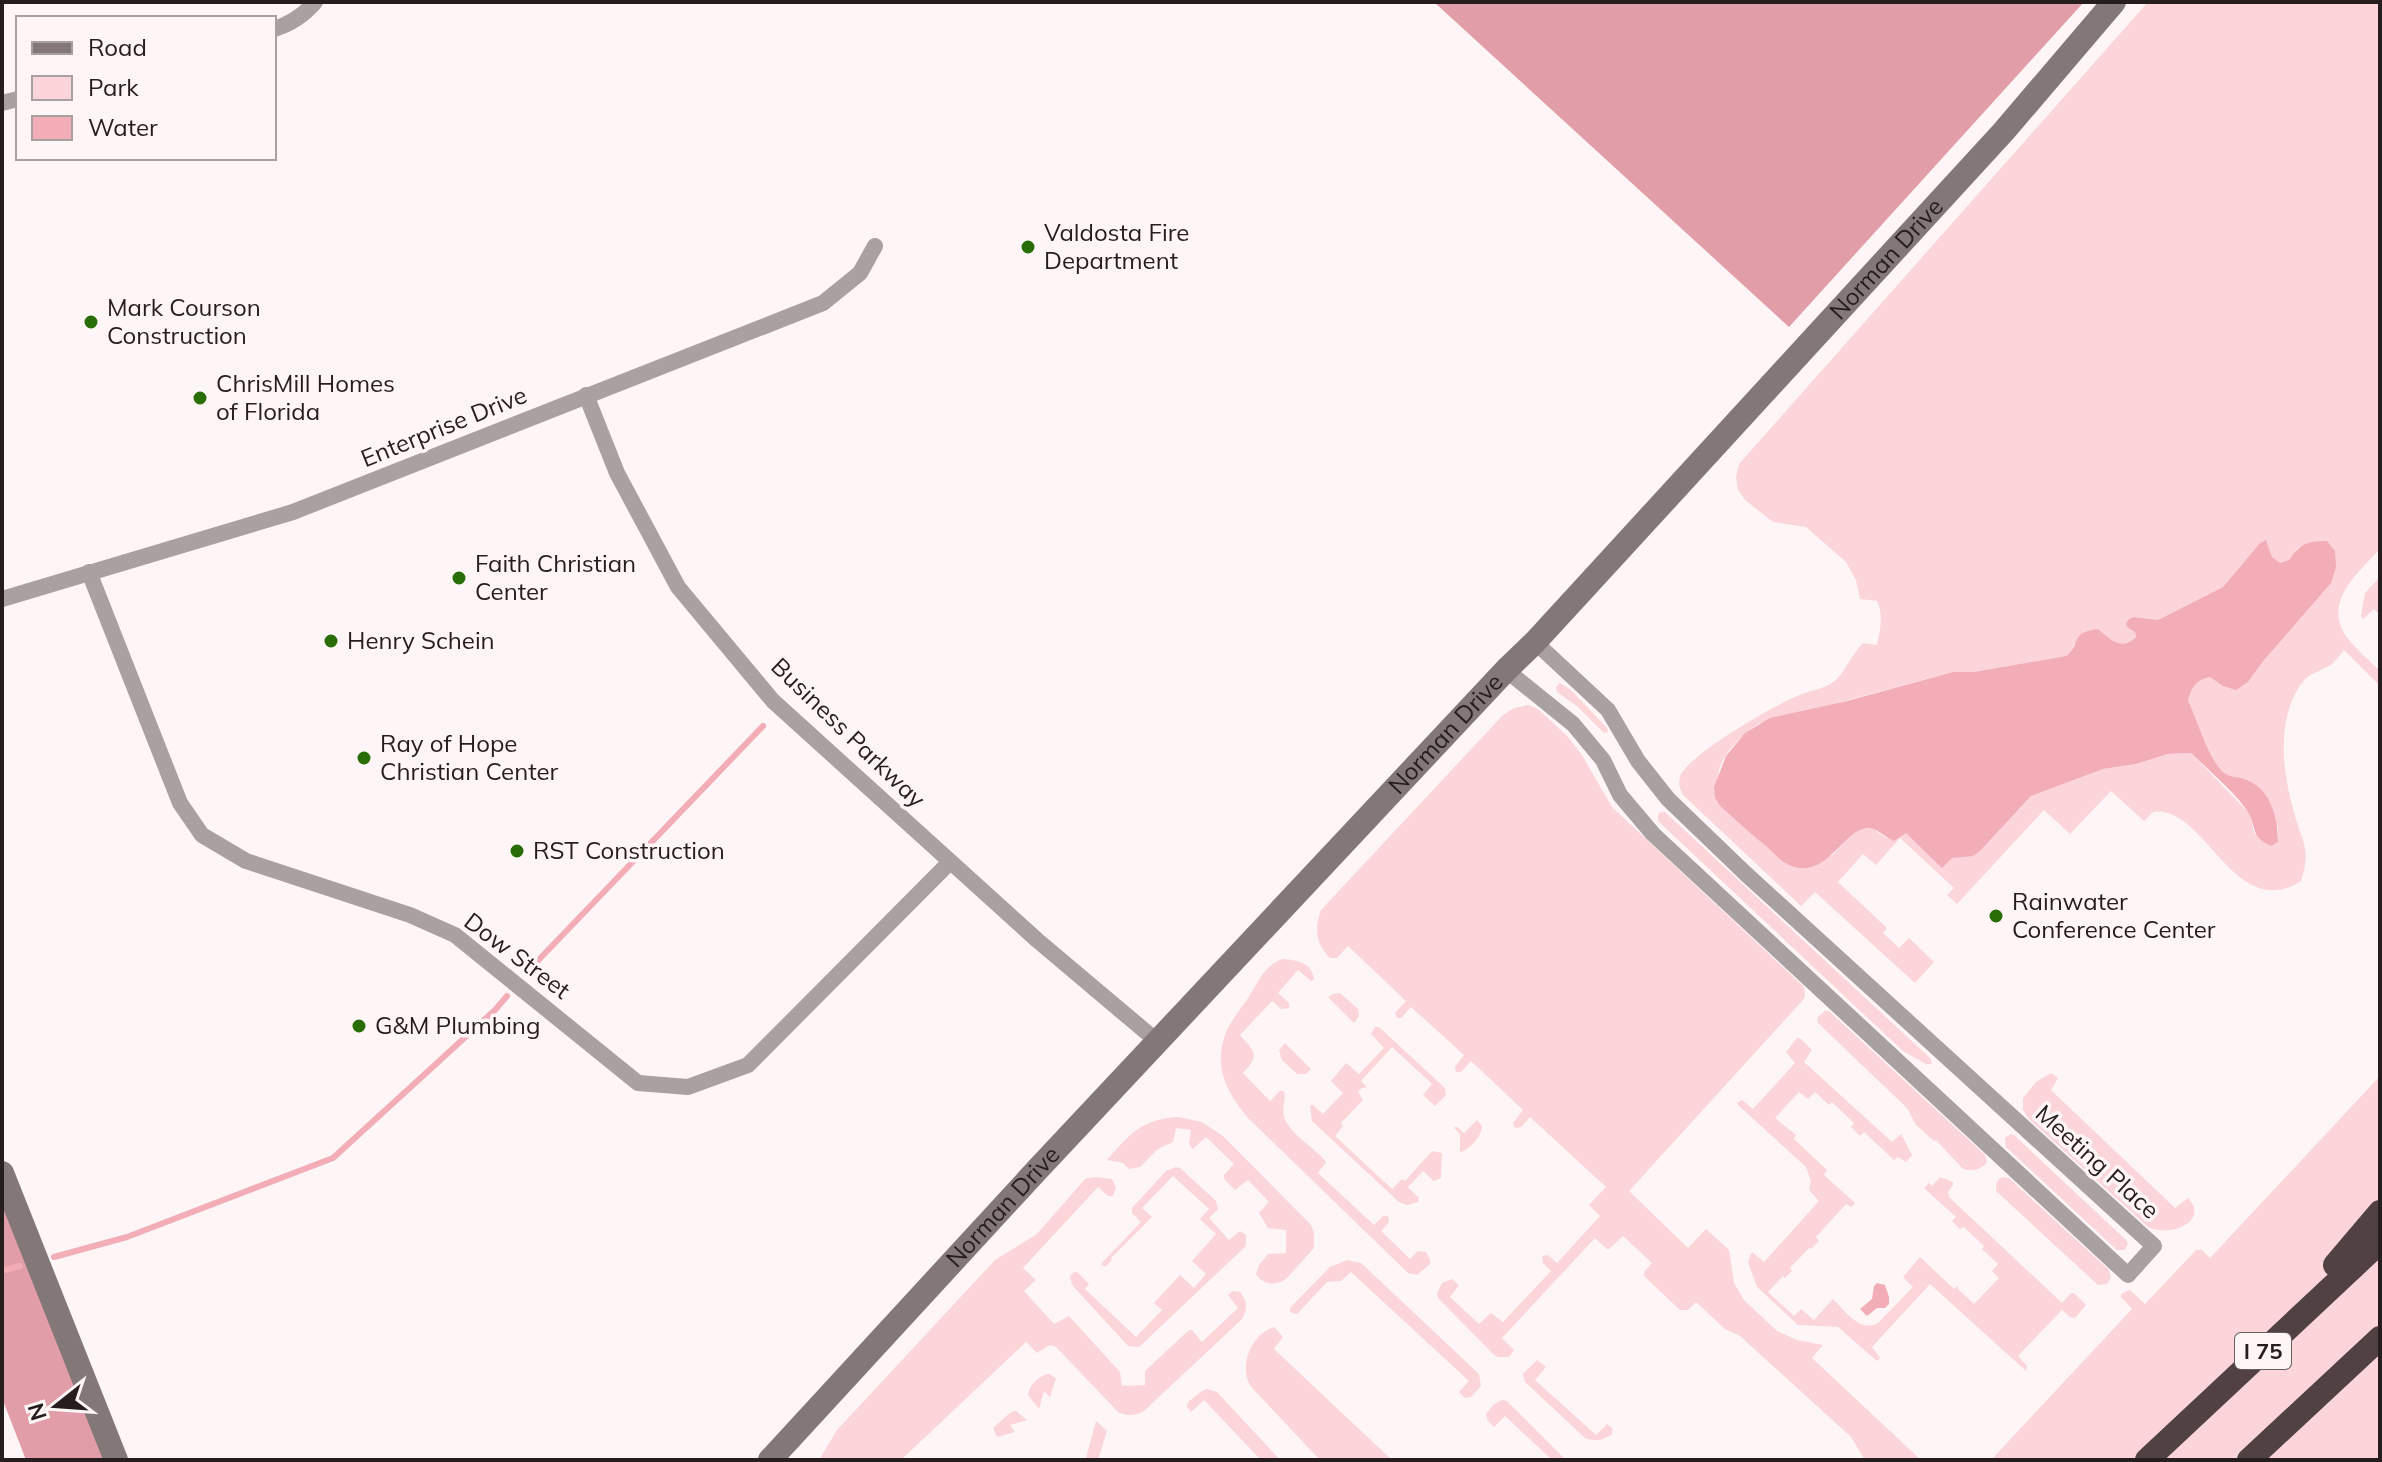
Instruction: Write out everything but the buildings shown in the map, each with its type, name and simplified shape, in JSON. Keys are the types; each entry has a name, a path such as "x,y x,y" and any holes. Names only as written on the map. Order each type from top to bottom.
{"highway":[{"path":"2248,1365 2380,1212"},
{"name":"I 75","path":"2147,1460 2380,1242"},
{"path":"2249,1460 2380,1338"},
{"path":"2322,1392 2380,1356"}],"street":[{"path":"276,28 306,12 315,2"},
{"name":"Norman Drive","path":"770,1460 1535,642 2004,131 2114,2"},
{"name":"Enterprise Drive","path":"2,599 293,512 823,303 860,273 875,246"},
{"name":"Business Parkway","path":"586,395 617,473 678,587 773,701 1037,940 1158,1042"},
{"name":"Dow Street","path":"89,572 180,803 202,835 246,861 410,915 455,935 638,1083 688,1087 748,1065 950,862"},
{"name":"Meeting Place","path":"1506,670 1573,724 1603,760 1620,795 1653,834 2128,1275 2154,1246 1668,799 1638,761 1608,710 1535,642"},
{"path":"2,1173 116,1460"}],"green space":[{"path":"2148,2 2380,2 2380,549 2352,579 2340,602 2338,614 2349,640 2380,671 2380,686 2344,650 2332,664 2304,680 2293,699 2287,715 2284,748 2291,800 2305,847 2301,881 2278,890 2257,887 2238,876 2189,825 2172,814 2153,812 2144,821 2111,791 2070,834 2044,810 1957,904 1947,895 1954,888 1900,838 1876,865 1863,854 1838,882 1887,928 1883,933 1899,948 1909,938 1934,962 1915,983 1815,892 1801,906 1683,795 1680,777 1698,757 1732,732 1786,701 1833,682 1863,643 1877,645 1880,612 1877,601 1860,599 1856,580 1846,562 1806,527 1773,522 1745,500 1738,490 1736,477 1739,464","holes":["2266,540 2272,558 2280,563 2289,560 2299,546 2264,660 2248,682 2223,686 2210,677 2205,678 2195,685 2188,700 2215,762 2227,775 2245,779 2278,827 2278,841 2271,846 2254,833 2250,814 2191,753 2168,754 2136,764 2103,769 2031,796 1980,851 1952,858 1905,833 1887,838 1873,829 1861,829 1847,838 1833,855 1786,864 1721,807 1717,782 1720,766 1734,745 1758,724 1953,672 1974,672 2066,656 2072,652 2074,644 2104,634 2112,641 2127,642 2136,637 2135,632 2128,628 2134,617 2158,620 2223,587 2260,543"]},
{"path":"2380,577 2380,615 2374,609 2363,619 2365,593"},
{"path":"1560,683 1571,690 1608,732 1604,733 1577,706 1557,692 1556,687"},
{"path":"1528,705 1538,709 1568,737 1612,807 1804,987 1803,1000 1629,1191 1688,1248 1706,1229 1729,1250 1734,1283 1744,1300 1777,1331 1797,1340 1823,1345 1812,1358 1921,1460 1865,1460 1851,1437 1740,1336 1725,1329 1696,1302 1688,1310 1680,1310 1644,1276 1652,1263 1623,1236 1608,1250 1595,1238 1502,1338 1514,1350 1509,1357 1493,1354 1438,1298 1442,1283 1452,1279 1459,1285 1450,1297 1479,1324 1491,1313 1503,1322 1551,1271 1543,1263 1542,1256 1548,1255 1557,1263 1600,1216 1589,1205 1606,1187 1530,1117 1521,1127 1515,1128 1513,1123 1523,1110 1471,1061 1461,1072 1456,1072 1455,1067 1464,1055 1411,1007 1401,1018 1397,1018 1395,1013 1406,1001 1348,946 1337,958 1330,958 1319,942 1317,924 1321,910 1503,715 1514,708"},
{"path":"1661,812 1665,812 1930,1058 1932,1064 1926,1064 1903,1051 1658,821"},
{"path":"1283,959 1307,966 1314,980 1311,981 1298,970 1278,993 1289,1003 1289,1008 1281,1009 1272,1001 1240,1035 1254,1054 1243,1073 1270,1101 1284,1091 1284,1117 1287,1123 1326,1162 1318,1173 1374,1225 1383,1216 1388,1216 1389,1222 1381,1231 1410,1259 1418,1251 1426,1252 1430,1264 1417,1275 1408,1273 1248,1118 1228,1088 1221,1067 1226,1032 1264,973"},
{"path":"1340,993 1358,1009 1359,1016 1354,1023 1328,997"},
{"path":"1829,1011 1985,1155 1985,1165 1963,1169 1936,1140 1916,1125 1907,1108 1818,1023 1817,1018"},
{"path":"1375,1027 1379,1027 1445,1088 1446,1095 1435,1106 1423,1095 1432,1084 1392,1047 1361,1081 1367,1087 1358,1092 1363,1100 1341,1123 1343,1126 1335,1136 1392,1189 1402,1179 1405,1181 1432,1151 1442,1153 1441,1178 1434,1181 1423,1171 1408,1187 1419,1198 1418,1202 1407,1205 1399,1202 1312,1121 1310,1106 1313,1105 1323,1114 1343,1093 1331,1081 1346,1063 1359,1074 1384,1048 1371,1034"},
{"path":"1797,1038 1812,1050 1804,1062 1892,1142 1901,1134 1912,1155 1906,1162 1898,1157 1894,1160 1864,1132 1860,1136 1851,1127 1854,1123 1832,1102 1829,1105 1815,1092 1808,1099 1799,1092 1775,1118 1796,1135 1794,1139 1827,1170 1824,1175 1855,1203 1851,1207 1846,1204 1816,1237 1819,1241 1768,1292 1794,1316 1801,1309 1814,1320 1833,1299 1853,1319 1871,1325 1878,1323 1913,1287 1903,1277 1920,1257 1954,1289 1957,1286 1974,1304 1999,1278 1992,1271 1998,1264 1964,1227 1960,1229 1952,1221 1956,1217 1924,1188 1929,1183 1932,1186 1940,1177 1953,1182 1949,1197 2062,1303 2074,1293 2086,1305 2075,1318 2062,1310 2018,1356 2027,1366 2026,1371 1930,1284 1872,1347 1880,1358 1877,1361 1838,1327 1798,1325 1757,1287 1748,1262 1752,1252 1764,1262 1819,1201 1809,1190 1811,1181 1806,1167 1737,1103 1742,1100 1753,1109 1795,1063 1786,1052"},
{"path":"1285,1043 1311,1069 1306,1074 1297,1074 1282,1060 1279,1050"},
{"path":"2051,1073 2058,1078 2051,1090 2175,1208 2188,1198 2194,1206 2191,1220 2177,1229 2148,1227 2029,1119 2023,1110 2023,1098 2036,1082"},
{"path":"2380,1076 2380,1460 1991,1460 2132,1309 2121,1294 2130,1290 2145,1304 2196,1250 2202,1250 2210,1258"},
{"path":"1178,1117 1202,1122 1223,1136 1311,1225 1314,1248 1286,1279 1270,1283 1256,1274 1268,1254 1286,1253 1286,1230 1268,1228 1259,1213 1269,1202 1248,1180 1235,1190 1224,1179 1234,1164 1206,1137 1193,1149 1189,1144 1191,1130 1176,1128 1173,1142 1158,1149 1140,1167 1129,1169 1123,1163 1107,1160 1145,1125"},
{"path":"1477,1120 1482,1126 1478,1138 1460,1152 1460,1134 1454,1128 1456,1126 1464,1133"},
{"path":"2011,1134 2126,1240 2125,1250 2117,1250 2006,1147 2005,1138"},
{"path":"1176,1167 1216,1201 1218,1209 1209,1218 1229,1240 1240,1231 1246,1235 1246,1246 1139,1347 1128,1346 1072,1285 1070,1276 1077,1272 1089,1284 1085,1289 1136,1337 1162,1310 1154,1303 1180,1275 1194,1288 1206,1274 1192,1261 1216,1234 1200,1219 1209,1209 1173,1176 1142,1208 1152,1217 1105,1267 1101,1264 1141,1222 1132,1213 1132,1208 1166,1171"},
{"path":"2003,1177 2009,1178 2109,1270 2111,1278 2107,1284 2098,1285 1996,1191 1997,1182"},
{"path":"1085,1179 1112,1179 1116,1188 1113,1196 1108,1196 1098,1187 1023,1268 1036,1280 1024,1291 1054,1324 1069,1316 1120,1372 1122,1386 1145,1385 1145,1371 1189,1330 1202,1342 1238,1308 1228,1295 1233,1291 1240,1292 1246,1303 1241,1320 1138,1414 1119,1413 1056,1347 1050,1345 1037,1353 1026,1342 901,1460 819,1460 837,1430 995,1260 1037,1234"},
{"path":"1347,1260 1361,1263 1479,1374 1481,1386 1471,1397 1465,1398 1459,1392 1469,1381 1351,1272 1341,1281 1327,1282 1297,1314 1290,1312 1290,1308 1330,1267"},
{"path":"1274,1327 1283,1337 1274,1349 1392,1460 1320,1460 1253,1389 1246,1372 1248,1354 1258,1337"},
{"path":"1537,1360 1546,1367 1535,1380 1596,1435 1607,1424 1612,1428 1612,1434 1599,1440 1585,1438 1525,1382 1523,1374"},
{"path":"1049,1374 1056,1378 1050,1397 1044,1391 1039,1409 1028,1395 1029,1391 1036,1381"},
{"path":"1207,1389 1217,1392 1280,1460 1261,1460 1204,1400 1191,1412 1188,1402"},
{"path":"1502,1400 1507,1401 1566,1460 1552,1460 1505,1416 1494,1427 1486,1414"},
{"path":"1016,1411 1027,1420 1010,1425 1015,1432 997,1437 993,1428"},
{"path":"1096,1421 1107,1431 1098,1460 1088,1460 1086,1458"}],"shaded area":[{"path":"1434,2 2084,2 1789,327"},
{"path":"2,1195 104,1460 26,1460 2,1398"}],"water":[{"path":"2266,540 2272,557 2280,563 2289,560 2305,544 2327,541 2335,551 2336,567 2331,583 2248,682 2236,690 2210,677 2205,678 2195,685 2188,700 2207,746 2221,770 2229,776 2253,783 2271,804 2278,842 2271,846 2258,837 2240,801 2191,753 2168,754 2136,764 2103,769 2031,796 1980,851 1973,856 1952,858 1942,868 1906,833 1894,841 1873,829 1863,829 1853,834 1814,866 1802,868 1787,864 1721,807 1715,798 1714,787 1726,756 1745,733 1770,718 1953,672 1974,672 2066,656 2079,636 2098,629 2116,642 2126,643 2136,637 2126,624 2129,619 2158,620 2223,587 2260,543"},
{"path":"1877,1283 1885,1285 1889,1304 1867,1316 1860,1309 1872,1299"}],"waterway":[{"path":"528,971 763,726"},
{"path":"54,1257 127,1237 333,1158 507,996"},
{"path":"2,1271 20,1266"}],"place":[{"name":"Valdosta Fire Department","path":"1028,247"},
{"name":"Mark Courson Construction","path":"91,322"},
{"name":"ChrisMill Homes of Florida","path":"200,398"},
{"name":"Faith Christian Center","path":"459,578"},
{"name":"Henry Schein","path":"331,641"},
{"name":"Ray of Hope Christian Center","path":"364,758"},
{"name":"RST Construction","path":"517,851"},
{"name":"Rainwater Conference Center","path":"1996,916"},
{"name":"G&M Plumbing","path":"359,1026"}]}
